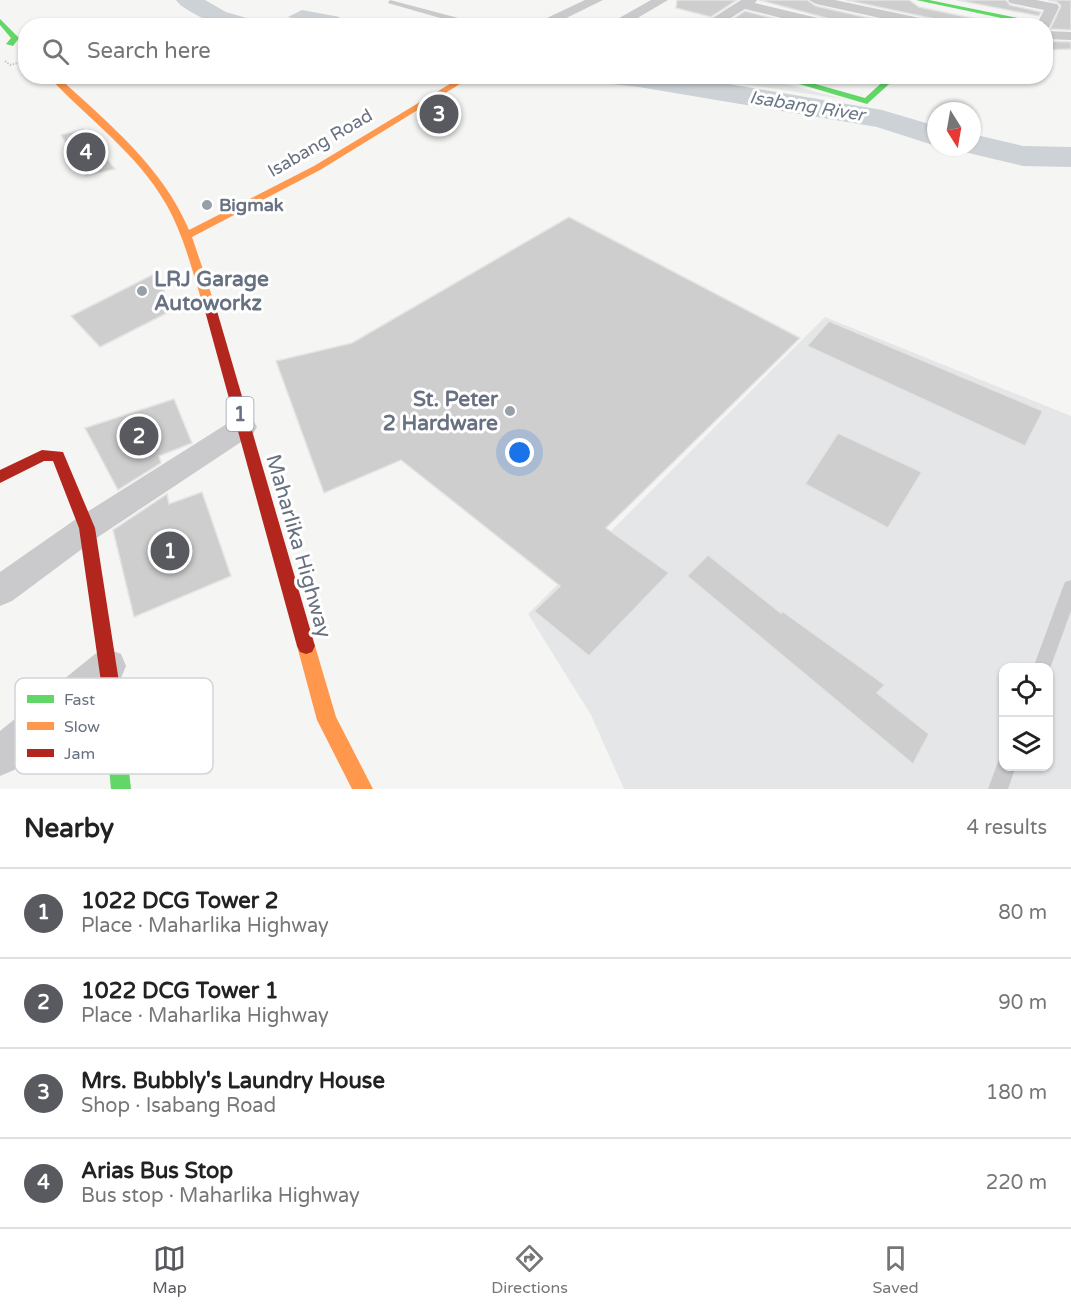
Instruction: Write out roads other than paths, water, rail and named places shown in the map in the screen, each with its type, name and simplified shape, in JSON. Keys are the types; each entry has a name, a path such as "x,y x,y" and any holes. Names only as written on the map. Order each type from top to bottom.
{"street":[{"path":"555,18 596,0"},
{"path":"626,18 660,0"},
{"path":"816,0 901,18"},
{"path":"919,0 999,18"},
{"path":"1015,0 1052,7 1048,18"},
{"path":"723,18 747,2 805,18"},
{"path":"0,21 15,38 14,49"},
{"path":"1053,31 1071,36"},
{"name":"Maharlika Highway","path":"60,84 87,108 147,170 172,206 185,236 211,312 327,720 363,789"},
{"name":"Isabang Road","path":"185,236 317,168 456,84"},
{"path":"805,84 867,101 885,84"},
{"path":"0,591 87,528 243,427"},
{"path":"0,477 42,455 58,456 87,528 109,678"},
{"path":"94,678 108,666"},
{"path":"0,756 15,744"},
{"path":"119,774 121,789"}],"lane":[{"path":"390,2 449,18"},
{"path":"1044,663 1071,587"},
{"path":"998,789 1004,771"}],"waterway":[{"name":"Isabang River","path":"188,0 220,18"},
{"name":"Isabang River","path":"675,84 882,119 927,133"},
{"name":"Isabang River","path":"981,146 1023,156 1071,157"}],"place":[{"name":"Mrs. Bubbly's Laundry House","path":"439,114"},
{"name":"Arias Bus Stop","path":"86,152"},
{"name":"Bigmak","path":"207,205"},
{"name":"LRJ Garage Autoworkz","path":"142,291"},
{"name":"St. Peter 2 Hardware","path":"510,411"},
{"name":"1022 DCG Tower 1","path":"139,436"},
{"name":"1022 DCG Tower 2","path":"170,551"}]}
